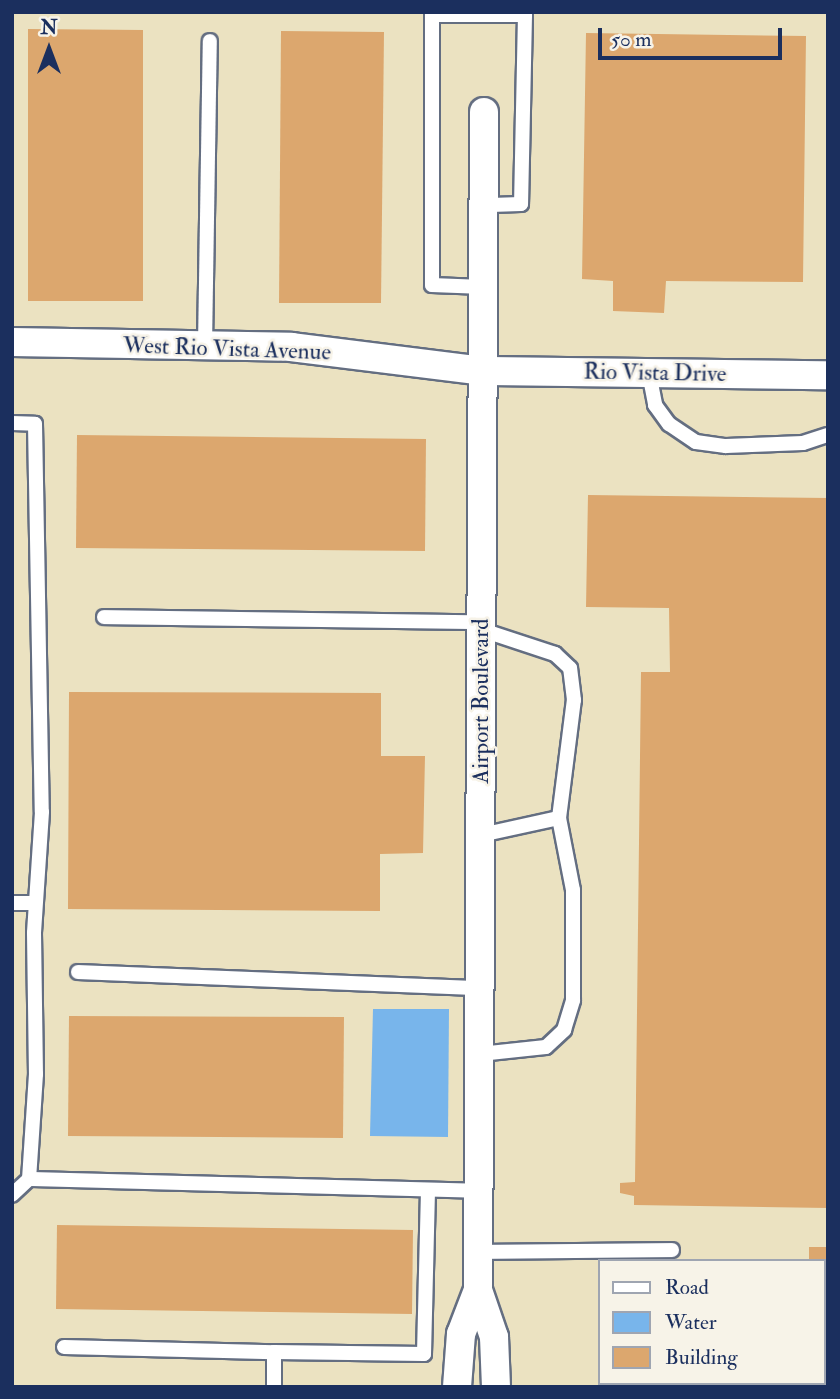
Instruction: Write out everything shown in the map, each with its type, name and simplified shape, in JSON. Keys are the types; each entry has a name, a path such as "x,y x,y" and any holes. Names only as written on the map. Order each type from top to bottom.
{"street":[{"name":"Airport Boulevard","path":"457,1387 461,1334 478,1290 479,1252 484,112"},
{"name":"West Rio Vista Avenue","path":"12,342 291,347 483,371"},
{"name":"Rio Vista Drive","path":"483,371 828,376"},
{"name":"Airport Boulevard","path":"478,1290 494,1337 496,1387"}],"lane":[{"path":"483,205 521,204 525,15 432,15 432,285 483,287"},
{"path":"205,346 210,41"},
{"path":"649,373 655,405 668,424 696,442 726,446 803,443 828,435"},
{"path":"12,423 35,424 41,812 35,903 36,1074 29,1179 12,1195"},
{"path":"104,617 482,626 544,649 570,668 574,700 559,818 573,890 573,1000 564,1030 546,1047 480,1054"},
{"path":"481,835 559,818"},
{"path":"12,903 35,903"},
{"path":"78,972 480,988"},
{"path":"29,1179 479,1191"},
{"path":"64,1347 424,1354 428,1190"},
{"path":"479,1252 672,1250"},
{"path":"274,1352 274,1387"}],"water":[{"path":"373,1009 449,1009 448,1137 370,1136"}],"building":[{"path":"28,29 143,30 143,301 28,301"},
{"path":"281,31 384,32 381,303 279,303"},
{"path":"586,33 806,36 803,282 666,281 664,313 613,311 613,281 582,279"},
{"path":"77,435 426,439 425,551 76,548"},
{"path":"588,495 828,498 828,1208 634,1205 634,1196 620,1193 620,1183 635,1182 641,672 670,672 669,608 586,607"},
{"path":"69,692 381,693 381,756 425,756 423,853 380,854 380,911 68,909"},
{"path":"69,1016 344,1017 343,1138 68,1136"},
{"path":"57,1225 413,1230 412,1314 56,1309"},
{"path":"809,1247 828,1247 828,1363 826,1259 809,1259"}]}
